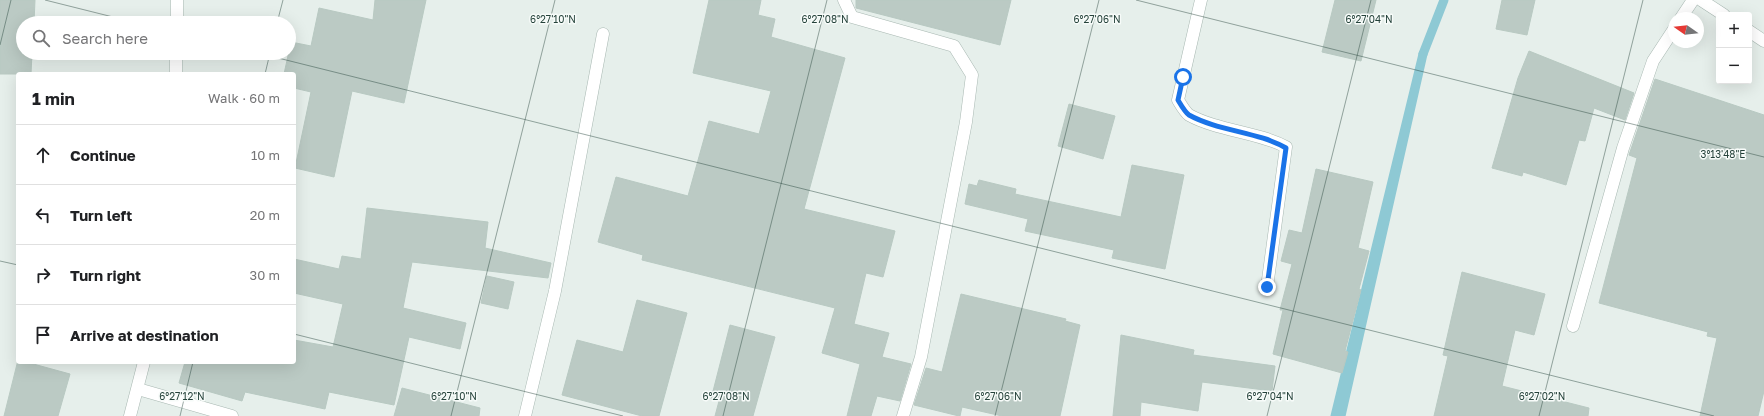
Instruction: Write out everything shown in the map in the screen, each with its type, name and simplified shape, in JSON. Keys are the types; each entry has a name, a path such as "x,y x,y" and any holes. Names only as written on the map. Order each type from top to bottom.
{"street":[{"path":"177,0 177,16"},
{"path":"844,0 852,17 954,46 972,75 966,122 921,357 903,416"},
{"path":"1201,0 1178,100 1188,114 1232,131 1277,142 1286,148 1267,287"},
{"path":"1685,12 1693,0"},
{"path":"1701,0 1719,12"},
{"path":"1752,33 1764,41"},
{"path":"525,416 555,292 603,34"},
{"path":"1573,326 1623,148 1653,61 1668,38"},
{"path":"176,60 176,72"},
{"path":"130,416 144,364"},
{"path":"138,389 232,416"}],"water":[{"path":"1423,54 1341,416 1335,416"}],"building":[{"path":"0,0 35,0 34,16 16,16 16,60 32,60 31,72 0,74"},
{"path":"375,0 426,0 404,103 352,91 334,177 296,168 311,92 296,88 296,72 284,72 287,60 296,60 296,43 311,46 319,8 373,20"},
{"path":"709,0 761,0 758,15 775,19 771,37 845,58 804,209 895,231 883,277 866,273 854,324 889,333 882,357 911,364 900,401 877,396 871,416 847,416 860,364 822,353 835,308 642,260 643,255 598,242 616,177 688,196 709,121 759,134 771,91 693,73"},
{"path":"856,0 1011,0 1000,45 856,8"},
{"path":"1335,0 1376,0 1361,61 1322,52"},
{"path":"1502,0 1535,0 1527,35 1496,29"},
{"path":"1529,51 1634,93 1625,120 1594,108 1585,141 1579,140 1566,185 1523,172 1522,176 1492,168 1518,78"},
{"path":"1655,79 1764,115 1764,391 1758,416 1700,416 1717,338 1707,336 1708,332 1599,303 1637,158 1629,155"},
{"path":"1069,104 1115,116 1103,159 1058,146"},
{"path":"1132,165 1184,175 1165,269 1112,258 1114,250 1025,231 1028,219 965,204 969,184 977,186 979,180 1016,189 1015,194 1121,217"},
{"path":"1316,169 1373,182 1358,248 1369,251 1359,289 1361,290 1345,351 1348,352 1342,373 1273,354 1283,310 1280,310 1292,264 1281,261 1289,230 1302,233"},
{"path":"367,208 488,222 485,248 551,263 548,278 412,262 403,308 466,323 460,349 409,337 394,405 329,392 325,409 245,392 242,401 179,383 184,364 296,364 296,340 333,347 343,304 296,293 296,259 339,269 342,256 361,259"},
{"path":"1462,272 1545,294 1534,335 1515,330 1502,386 1589,408 1588,416 1434,416 1448,356 1443,355"},
{"path":"487,276 514,282 508,309 481,303"},
{"path":"961,294 1066,319 1065,321 1080,325 1060,416 1002,416 962,407 959,416 914,405 926,368 942,372"},
{"path":"637,300 687,313 659,416 642,416 562,395 577,340 623,352"},
{"path":"730,325 775,337 753,416 715,416 719,401 711,399"},
{"path":"1121,335 1194,350 1193,355 1275,366 1272,391 1202,382 1198,411 1141,402 1140,416 1113,416"},
{"path":"17,364 33,364 70,374 58,416 4,416"},
{"path":"402,388 480,408 479,416 394,416"}],"waterway":[{"path":"1423,54 1444,0"},
{"path":"1335,416 1423,54 1341,416"}],"route":[{"path":"1183,77 1178,100 1188,114 1232,131 1277,142 1286,148 1267,287"}]}
